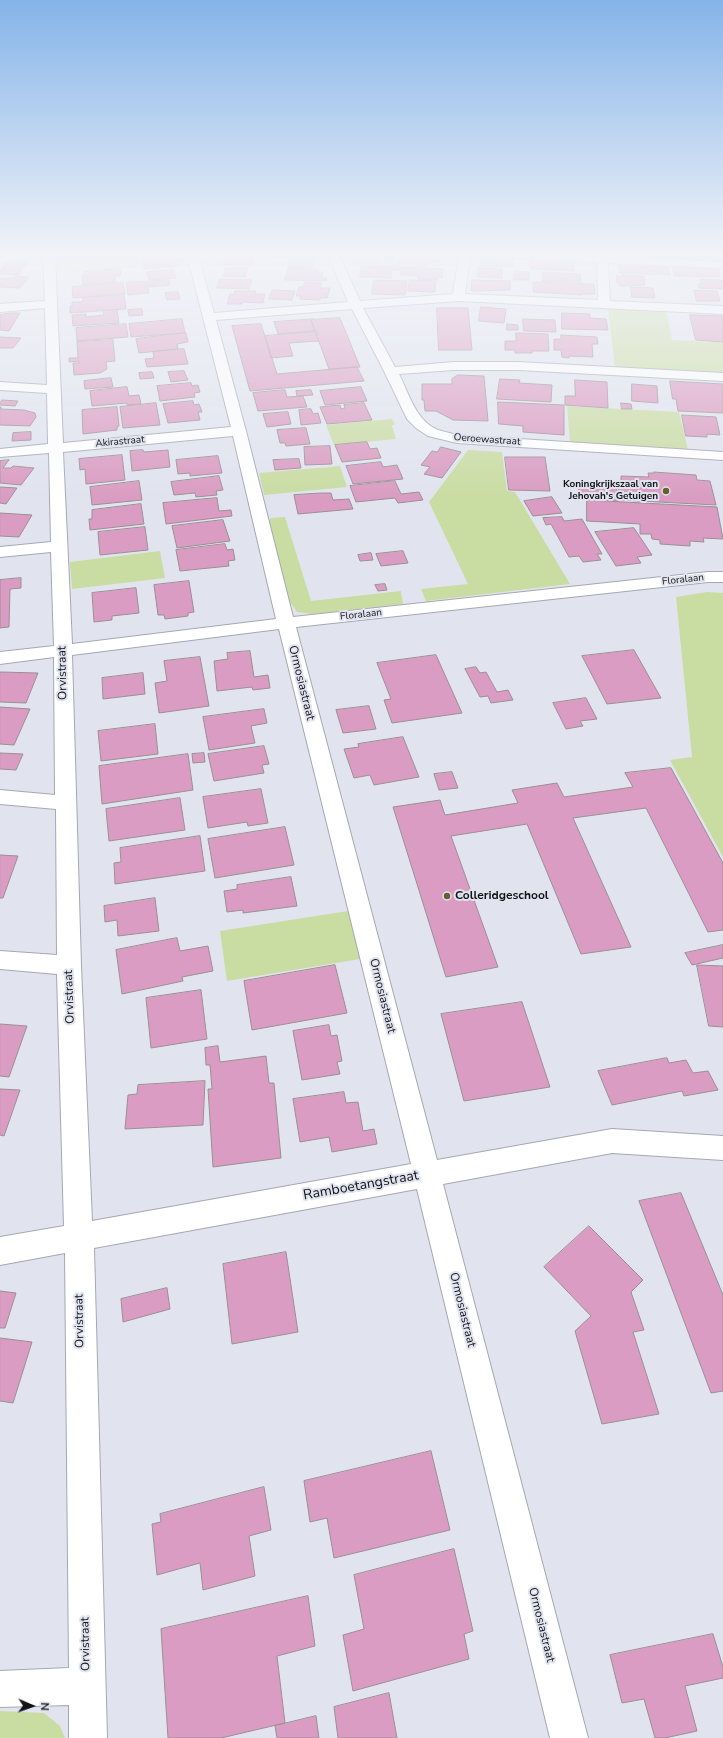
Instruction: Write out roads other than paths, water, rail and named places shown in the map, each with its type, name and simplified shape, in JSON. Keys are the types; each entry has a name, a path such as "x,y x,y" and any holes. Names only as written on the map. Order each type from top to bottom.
{"street":[{"name":"Orvistraat","path":"51,336 63,649 69,966 79,1238 88,1738"},
{"name":"Ormosiastraat","path":"213,336 239,430 286,623 569,1738"},
{"name":"Oeroewastraat","path":"372,336 391,371 412,416 421,425 433,433 444,437 723,456"},
{"path":"391,371 454,366 510,366 723,377"},
{"path":"0,386 53,389"},
{"name":"Akirastraat","path":"0,453 239,430"},
{"path":"0,552 59,546"},
{"name":"Floralaan","path":"0,658 63,649 286,623 692,579 723,577"},
{"path":"0,797 65,803"},
{"path":"0,960 69,966"},
{"name":"Ramboetangstraat","path":"0,1252 612,1141 723,1148"},
{"path":"0,1689 87,1686"}],"place":[{"name":"Koningkrijkszaal van Jehovah's Getuigen","path":"666,491"},
{"name":"Colleridgeschool","path":"447,896"}]}
